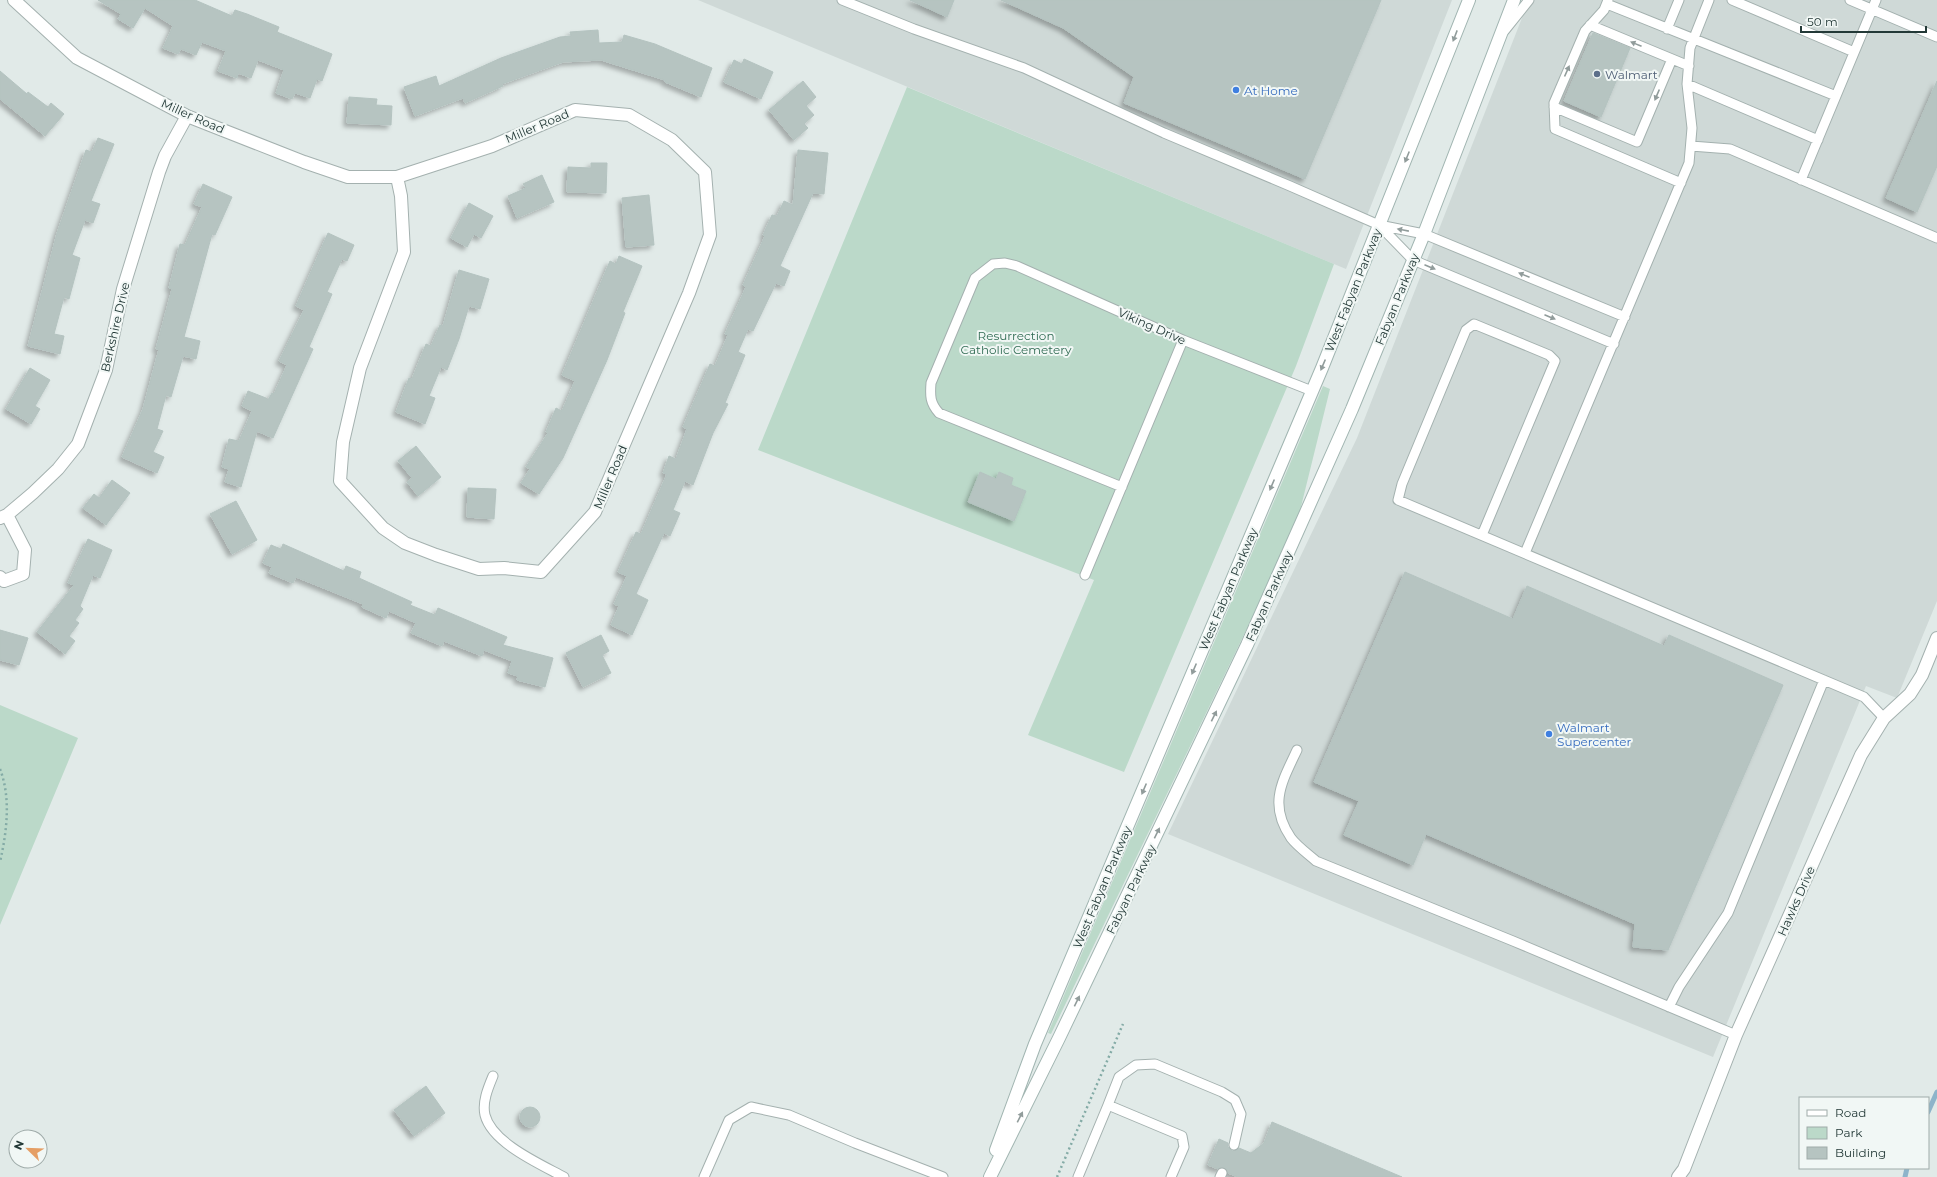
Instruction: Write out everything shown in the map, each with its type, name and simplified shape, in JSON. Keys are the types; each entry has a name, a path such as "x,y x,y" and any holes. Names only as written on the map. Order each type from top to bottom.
{"street":[{"name":"Miller Road","path":"14,0 77,58 187,116 304,162 348,177 397,176 492,146 575,110 629,115 672,140 705,172 710,234 689,293 596,512 541,572 504,568 479,569 405,543 383,528 340,481 343,442 360,368 404,252 401,196 397,176"},
{"name":"West Fabyan Parkway","path":"986,1177 1035,1044 1312,391 1469,0"},
{"name":"Fabyan Parkway","path":"990,1177 1059,1038 1247,645 1352,409 1424,234 1514,0"},
{"name":"Berkshire Drive","path":"0,577 4,581 23,574 25,550 4,516 33,493 58,469 78,444 106,370 123,289 158,172 187,116"},
{"name":"Hawks Drive","path":"1678,1177 1684,1168 1736,1036 1860,755 1884,718 1910,694 1922,675 1937,638"}],"lane":[{"path":"842,0 914,29 1024,68 1164,134 1290,186 1379,225 1424,234 1625,317"},
{"path":"1500,38 1529,0"},
{"path":"1667,29 1679,0"},
{"path":"1525,553 1689,163 1692,128 1687,84 1690,48 1709,0"},
{"path":"1732,0 1854,52"},
{"path":"1850,0 1937,38"},
{"path":"1801,180 1876,0"},
{"path":"1681,183 1555,129 1554,103 1582,38 1606,5 1836,96"},
{"path":"1590,25 1689,66"},
{"path":"1554,107 1637,142 1672,59"},
{"path":"1687,84 1818,140"},
{"path":"1691,146 1730,150 1937,238"},
{"path":"1379,225 1413,260 1614,344"},
{"name":"Viking Drive","path":"1122,487 939,413 932,405 930,396 931,383 967,296 975,278 993,264 1004,263 1017,266 1184,340 1312,391"},
{"path":"1482,535 1555,361 1549,355 1474,324 1466,330 1402,484 1398,500 1864,697 1884,718"},
{"path":"1085,575 1184,340"},
{"path":"1669,1007 1680,987 1728,913 1824,680"},
{"path":"1297,750 1282,784 1278,809 1291,838 1316,861 1736,1036"},
{"path":"1078,1177 1119,1077 1136,1065 1155,1064 1222,1092 1235,1100 1241,1114 1234,1145"},
{"path":"493,1076 486,1094 485,1114 492,1128 502,1140 564,1177"},
{"path":"1108,1105 1182,1136 1184,1148 1171,1177"},
{"path":"704,1177 729,1120 751,1107 789,1115 855,1143 943,1177"}],"path":[{"path":"0,769 6,785 6,836 0,862"},
{"path":"1058,1177 1123,1024"}],"shaded area":[{"path":"698,0 1452,0 1346,269"},
{"path":"1529,0 1937,0 1937,601 1897,698 1866,686 1713,1057 1168,834 1357,438"}],"green space":[{"name":"Resurrection Catholic Cemetery","path":"907,87 1334,264 1296,366 1124,772 1028,735 1094,580 758,450"},
{"path":"1323,386 1330,389 1296,527 1051,1034 1048,1033"},
{"path":"0,705 78,738 0,925"}],"building":[{"path":"98,0 195,0 232,16 235,10 247,14 279,27 277,32 332,54 322,81 317,79 310,98 295,93 292,99 276,93 284,70 258,60 251,78 238,73 237,78 218,71 226,51 202,42 196,55 181,49 178,54 163,48 173,26 145,8 133,28 118,19 121,14"},
{"path":"910,0 954,0 947,17"},
{"name":"At Home","path":"1001,0 1381,0 1305,179 1124,103 1134,77 1063,28"},
{"path":"598,30 599,43 622,42 624,35 655,44 712,68 701,97 665,82 665,80 601,60 563,62 502,84 503,86 465,103 463,98 415,116 404,87 436,76 439,86 501,58 560,37 571,36 570,32"},
{"name":"Walmart","path":"1593,33 1630,48 1601,117 1564,101"},
{"path":"744,59 773,72 761,99 724,82 734,60 742,64"},
{"path":"0,71 27,94 28,92 48,107 51,103 64,114 45,136 0,99"},
{"path":"803,81 816,97 806,106 814,115 804,124 808,128 794,140 769,110"},
{"path":"1937,81 1937,166 1917,212 1886,198"},
{"path":"349,97 377,99 376,105 392,106 391,125 347,123"},
{"path":"98,138 114,144 91,201 100,204 93,223 85,220 72,255 80,258 69,299 64,297 54,334 64,336 60,354 28,346 57,233 86,150 92,152"},
{"path":"798,150 828,153 824,194 813,193 780,266 790,271 784,286 776,283 753,331 748,329 738,352 745,355 725,403 728,404 713,433 693,485 685,481 673,510 680,513 670,536 664,533 636,594 648,600 632,635 611,625 619,606 614,604 627,576 618,572 636,532 641,534 667,474 663,473 669,456 676,459 687,429 683,427 710,364 715,366 728,335 725,334 746,287 743,285 765,236 763,235 772,215 777,216 784,201 793,205"},
{"path":"591,163 607,163 606,193 567,192 568,167 591,168"},
{"path":"542,175 554,202 517,218 508,196 526,188 523,184"},
{"path":"203,184 232,197 215,235 212,234 184,337 200,341 196,359 183,356 171,397 166,395 157,429 163,431 153,452 164,457 157,473 122,457 143,409 159,349 156,349 172,289 169,288 180,244 185,245 202,207 194,204"},
{"path":"649,195 654,245 626,247 622,198"},
{"path":"469,203 493,216 481,238 474,234 467,247 451,238"},
{"path":"328,233 354,245 347,261 342,259 327,292 332,294 309,347 313,349 273,438 257,431 241,487 225,482 229,469 222,467 229,439 239,441 252,411 242,406 248,391 268,400 272,393 274,394 287,365 279,361 304,310 296,306"},
{"path":"619,256 642,266 623,312 625,313 607,360 563,458 539,494 521,483 530,469 526,467 548,433 546,432 556,408 562,411 575,381 562,375 610,261 616,264"},
{"path":"459,270 489,279 480,309 469,306 459,339 447,370 441,367 429,396 435,398 425,424 396,412 409,378 412,379 426,344 431,346 440,325 443,326"},
{"path":"30,368 50,380 35,406 40,409 31,424 6,409"},
{"path":"416,446 441,477 418,496 407,482 412,478 398,461"},
{"path":"980,472 996,479 999,472 1013,478 1011,485 1026,491 1014,521 968,502"},
{"path":"112,480 130,493 106,525 83,508 94,494 99,498"},
{"path":"468,488 496,489 494,519 467,517"},
{"path":"236,501 257,540 232,554 210,514"},
{"path":"88,539 112,550 100,578 93,575 80,606 83,609 75,620 79,623 69,636 75,641 65,654 37,632 74,585 68,583"},
{"path":"283,544 344,571 346,566 361,572 359,578 412,602 410,605 435,615 438,608 507,637 503,645 553,658 545,687 517,680 518,676 508,673 512,661 484,650 482,656 444,641 442,646 411,633 416,623 389,611 386,618 362,607 363,604 296,577 293,583 269,573 272,567 263,563 271,545 281,549"},
{"name":"Walmart Supercenter","path":"1405,572 1513,619 1527,586 1664,646 1669,635 1783,685 1668,950 1633,947 1635,924 1426,834 1413,865 1344,835 1359,801 1314,782"},
{"path":"0,630 28,638 19,665 0,660"},
{"path":"601,635 609,651 602,655 611,673 583,687 566,653"},
{"path":"426,1086 445,1113 414,1136 394,1110"},
{"path":"526,1107 534,1107 540,1113 540,1121 534,1127 526,1127 520,1121 520,1113"},
{"path":"1272,1122 1402,1177 1238,1177 1228,1173 1224,1168 1218,1169 1208,1165 1219,1139 1228,1143 1228,1147 1232,1151 1239,1148 1251,1153 1264,1143"}],"waterway":[{"path":"1929,1110 1937,1092"},
{"path":"1905,1177 1907,1169"}],"place":[{"name":"Walmart","path":"1597,74"},
{"name":"At Home","path":"1236,90"},
{"name":"Walmart Supercenter","path":"1549,734"}]}
